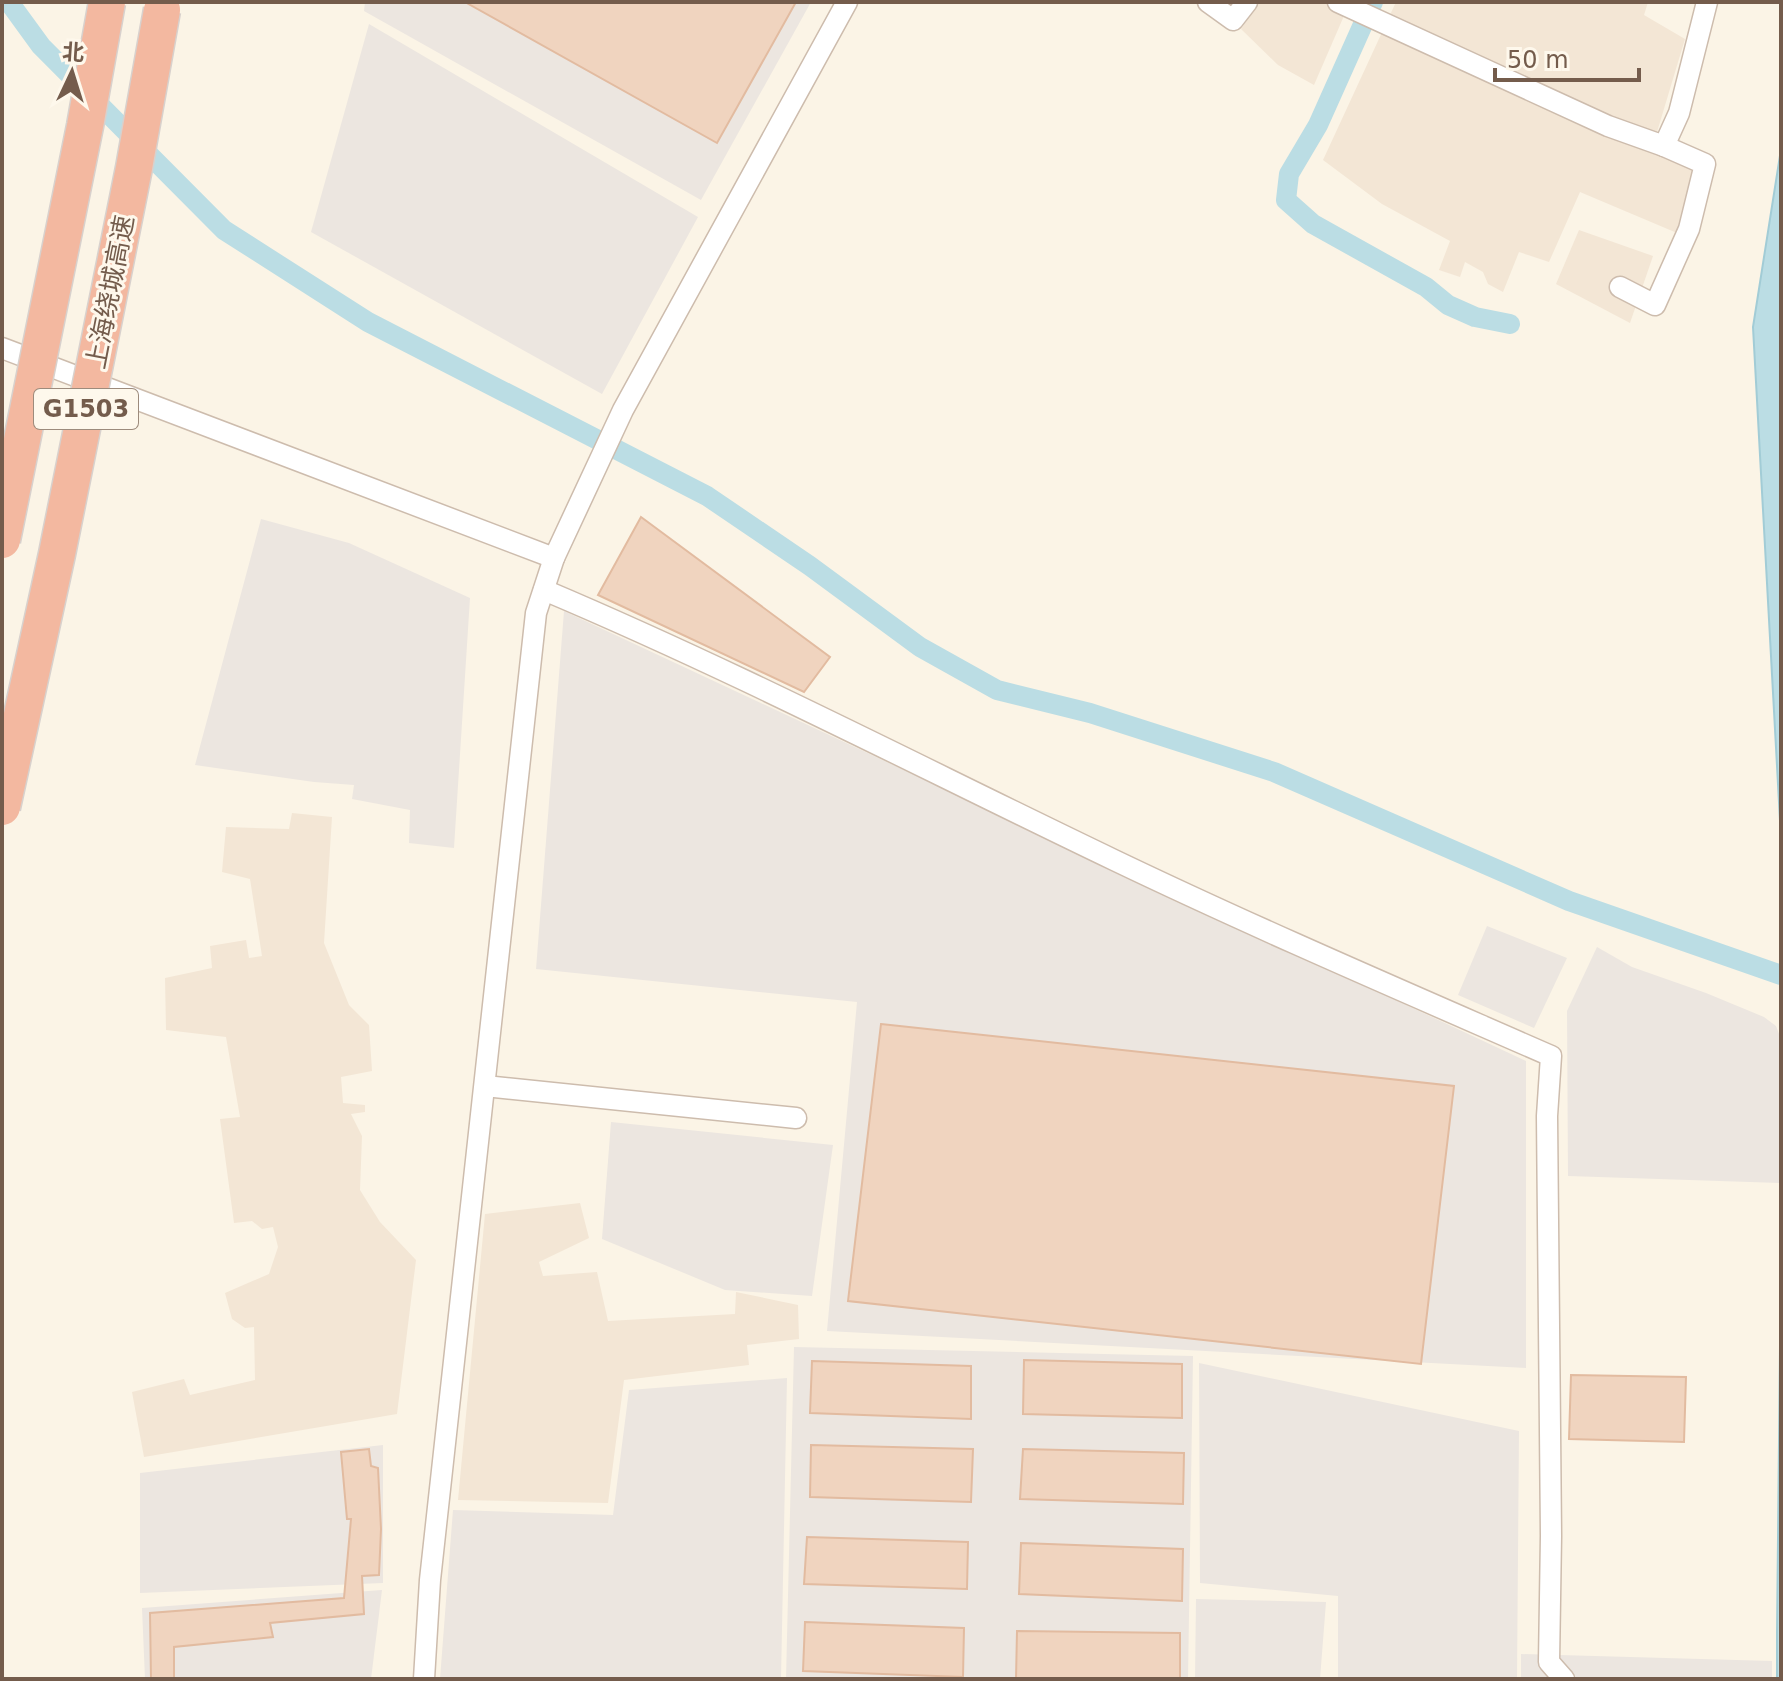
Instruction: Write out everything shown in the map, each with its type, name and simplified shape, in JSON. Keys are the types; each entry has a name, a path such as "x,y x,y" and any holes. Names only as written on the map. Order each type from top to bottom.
{"highway":[{"name":"G1503","path":"2,540 107,2"},
{"name":"上海绕城高速","path":"2,807 57,554 134,168 162,10"}],"street":[{"path":"424,1679 430,1580 536,613 554,558 623,410 847,2"},
{"path":"1208,2 1233,20 1247,2"},
{"path":"1664,146 1679,113 1707,2"},
{"path":"1341,3 1608,126 1705,164 1689,229 1655,305 1620,287"},
{"path":"2,348 554,558"},
{"path":"544,590 683,650 1114,860 1551,1056 1547,1116 1551,1536 1549,1662 1564,1679"},
{"path":"485,1086 796,1118"}],"shaded area":[{"path":"365,2 811,2 701,200 364,11"},
{"path":"1259,2 1350,2 1314,85 1278,65 1241,29"},
{"path":"1396,2 1648,2 1644,15 1685,39 1651,152 1697,170 1677,233 1580,192 1549,262 1519,252 1503,292 1488,284 1483,272 1465,262 1460,277 1439,270 1450,241 1382,204 1323,160"},
{"path":"369,24 698,217 602,394 311,232"},
{"path":"1579,230 1653,256 1630,323 1556,284"},
{"path":"261,519 349,543 470,598 454,848 409,843 410,810 352,799 354,785 195,765"},
{"path":"564,611 1526,1061 1526,1368 827,1331 857,1002 536,969"},
{"path":"292,813 332,817 324,943 349,1005 369,1025 372,1071 341,1077 343,1103 365,1105 365,1112 351,1114 362,1136 360,1190 380,1222 416,1260 397,1414 144,1457 132,1392 184,1379 190,1395 255,1380 254,1327 245,1328 232,1319 225,1293 269,1274 278,1247 273,1227 262,1229 252,1221 234,1223 220,1119 240,1117 226,1037 166,1030 165,978 212,968 210,946 246,940 249,958 262,956 250,879 222,872 226,827 289,829"},
{"path":"1487,926 1567,958 1534,1028 1458,995"},
{"path":"1597,947 1632,967 1706,993 1764,1017 1776,1026 1781,1039 1781,1183 1568,1176 1567,1011"},
{"path":"611,1122 833,1145 812,1296 725,1290 602,1239"},
{"path":"580,1203 589,1238 539,1262 543,1276 597,1272 608,1321 735,1314 736,1292 798,1305 799,1339 747,1345 749,1365 624,1380 608,1503 458,1500 485,1214"},
{"path":"794,1347 1193,1356 1188,1679 786,1679"},
{"path":"1199,1363 1519,1431 1517,1679 1338,1679 1338,1596 1200,1583"},
{"path":"787,1378 781,1679 440,1679 453,1510 613,1515 629,1390"},
{"path":"383,1445 383,1583 140,1593 140,1473"},
{"path":"382,1590 371,1679 145,1679 142,1608"},
{"path":"1196,1599 1326,1602 1320,1679 1195,1679"},
{"path":"1521,1654 1772,1661 1772,1679 1521,1679"}],"water":[{"path":"1781,149 1781,839 1753,327"},
{"path":"1781,1250 1781,1679 1777,1679 1777,1634"}],"building":[{"path":"465,2 796,2 717,143"},
{"path":"641,517 830,657 804,692 598,595"},
{"path":"881,1024 1454,1086 1421,1364 848,1301"},
{"path":"1024,1360 1182,1364 1182,1418 1023,1414"},
{"path":"812,1361 971,1366 971,1419 810,1413"},
{"path":"1571,1375 1686,1377 1684,1442 1569,1439"},
{"path":"811,1445 973,1449 971,1502 810,1497"},
{"path":"369,1449 371,1466 378,1468 381,1529 379,1575 362,1576 364,1614 270,1623 273,1637 174,1647 174,1679 151,1679 150,1613 344,1598 351,1519 347,1519 341,1452"},
{"path":"1023,1449 1184,1453 1183,1504 1020,1499"},
{"path":"807,1537 968,1542 967,1589 804,1584"},
{"path":"1021,1543 1183,1549 1182,1601 1019,1594"},
{"path":"805,1622 964,1628 963,1677 803,1671"},
{"path":"1017,1631 1180,1633 1180,1679 1016,1679"}],"waterway":[{"path":"9,2 41,46 224,230 368,322 707,496 810,566 920,647 997,690 1090,713 1274,772 1569,901 1781,975"},
{"path":"1373,2 1318,125 1289,174 1286,200 1313,224 1426,287 1448,305 1475,317 1510,324"}]}
